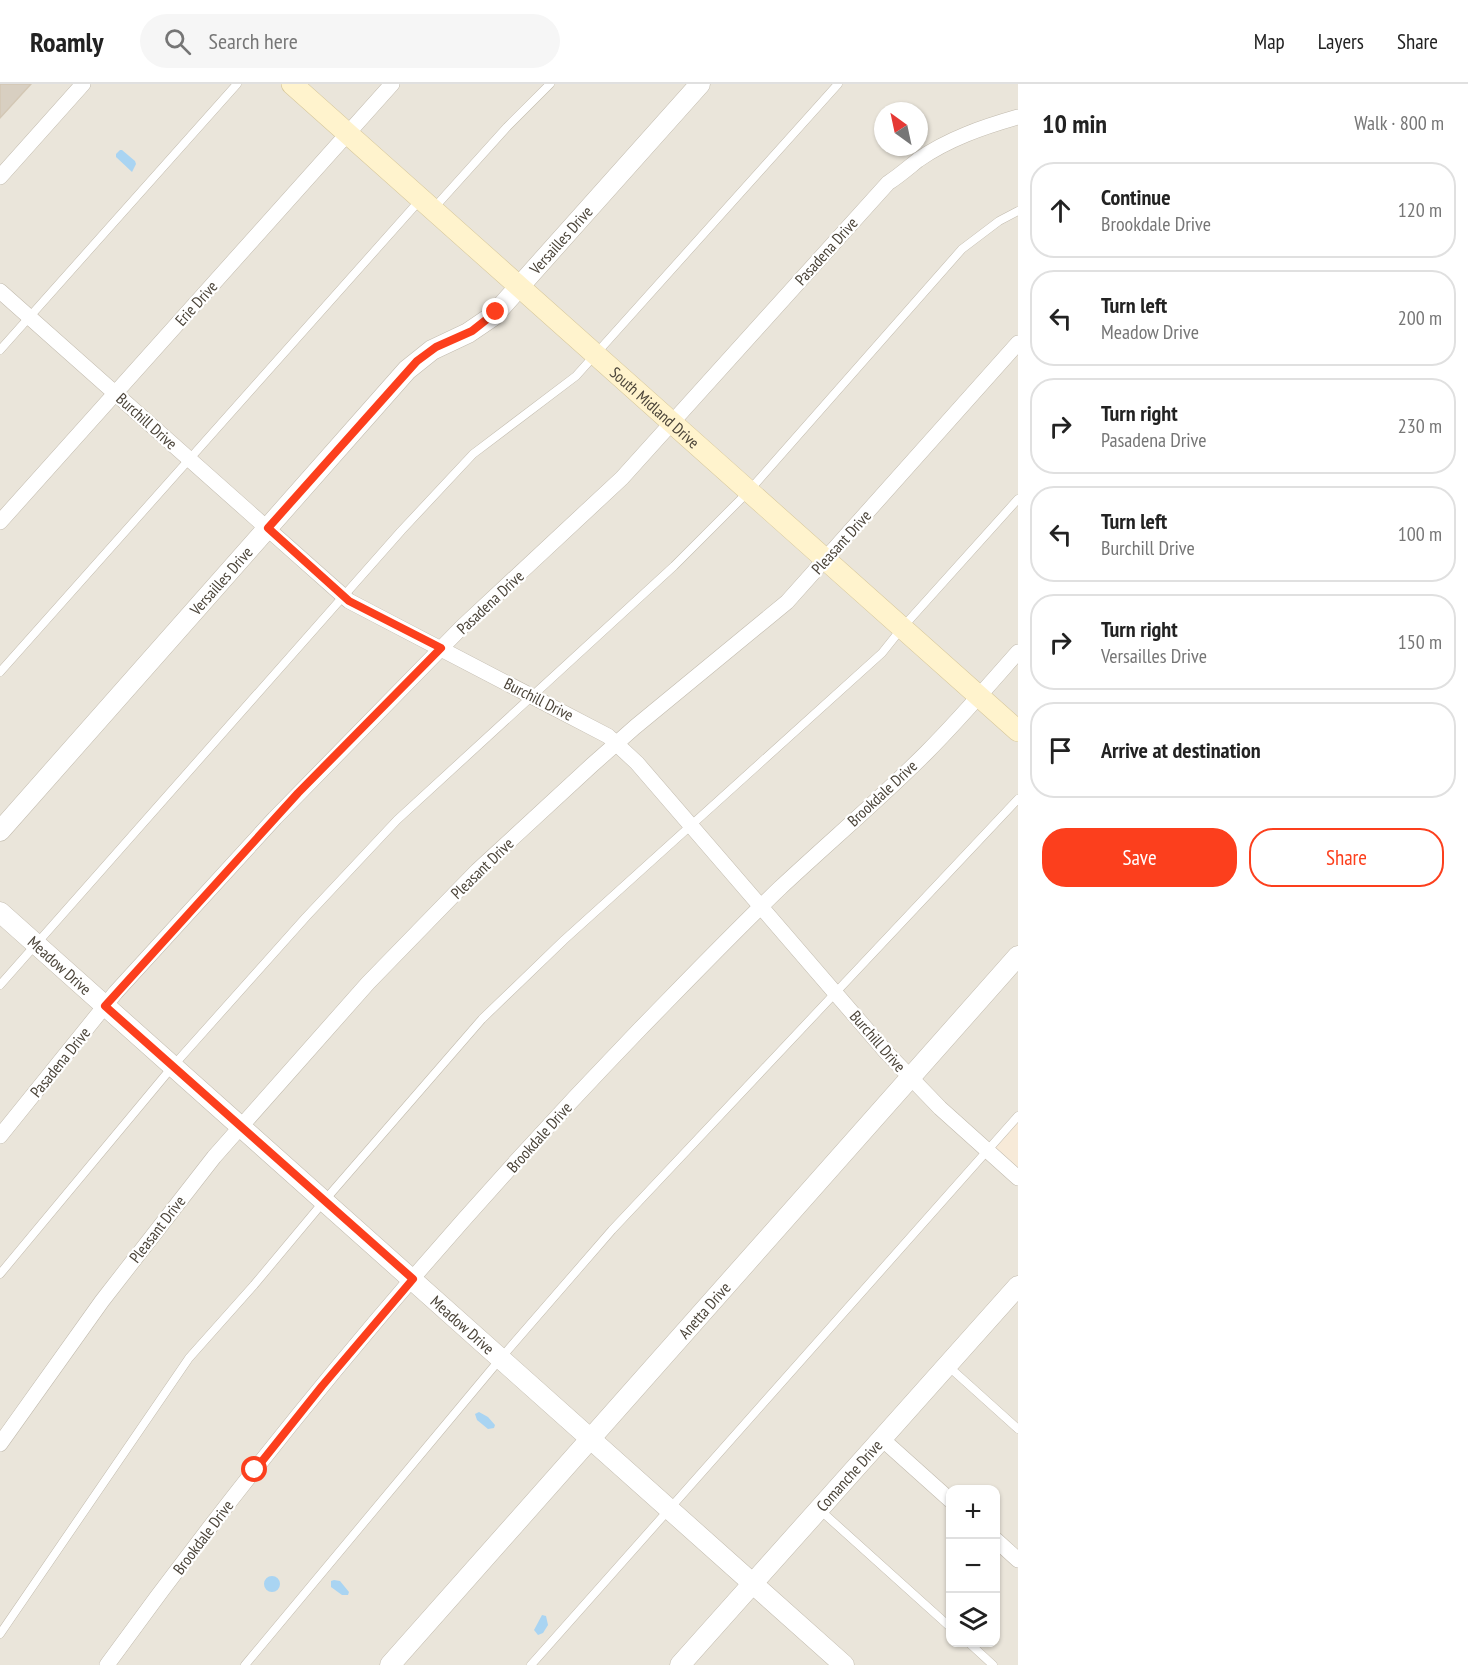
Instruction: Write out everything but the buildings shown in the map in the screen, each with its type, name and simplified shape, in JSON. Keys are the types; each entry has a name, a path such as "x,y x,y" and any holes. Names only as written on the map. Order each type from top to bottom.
{"main road":[{"name":"South Midland Drive","path":"292,84 1018,731"}],"street":[{"path":"0,177 83,84"},
{"name":"Erie Drive","path":"0,522 392,84"},
{"name":"Versailles Drive","path":"0,831 417,361 436,347 484,324 499,310 700,84"},
{"name":"Pasadena Drive","path":"0,1136 105,1006 298,793 441,648 622,478 888,183 944,144 978,129 1018,117"},
{"name":"Burchill Drive","path":"0,291 345,597 608,736 617,743 637,763 910,1078 1018,1178"},
{"name":"Pleasant Drive","path":"0,1444 114,1285 214,1157 368,983 493,856 617,743 774,613 825,560 1018,343"},
{"name":"Brookdale Drive","path":"107,1665 322,1386 413,1279 569,1104 761,907 926,753 1018,651"},
{"name":"Meadow Drive","path":"0,912 670,1508 834,1659"},
{"name":"Anetta Drive","path":"390,1665 1018,956"},
{"name":"Comanche Drive","path":"680,1665 947,1365 1016,1292"},
{"path":"882,1439 946,1496"},
{"path":"1000,1544 1018,1560"}],"lane":[{"path":"0,350 237,84"},
{"path":"0,672 189,458 427,204 550,84"},
{"path":"0,985 401,531 473,454 549,398 576,375 838,84"},
{"path":"0,1274 173,1066 306,916 397,820 674,566 748,492 962,249 999,221 1018,211"},
{"path":"0,1634 189,1358 254,1286 482,1018 564,940 882,653 1018,499"},
{"path":"245,1665 501,1358 612,1230 1018,800"},
{"path":"531,1665 1018,1116"},
{"path":"947,1365 1018,1428"},
{"path":"819,1509 946,1623"},
{"path":"973,1647 993,1665"}],"shaded area":[{"path":"0,84 1018,84 1018,1665 0,1665"},
{"path":"1018,1120 1018,1172 992,1149"}],"water":[{"path":"120,150 135,161 132,172 116,157"},
{"path":"479,1412 488,1417 495,1425 494,1428 488,1429 477,1420 475,1414"},
{"path":"272,1576 280,1584 272,1592 264,1584"},
{"path":"331,1581 340,1581 349,1592 348,1595 342,1595 331,1587"},
{"path":"542,1615 546,1616 548,1625 543,1633 538,1635 534,1630"}],"route":[{"path":"255,1470 322,1386 413,1279 105,1006 298,793 441,648 349,601 268,528 407,370 436,347 472,331 496,312"}]}
